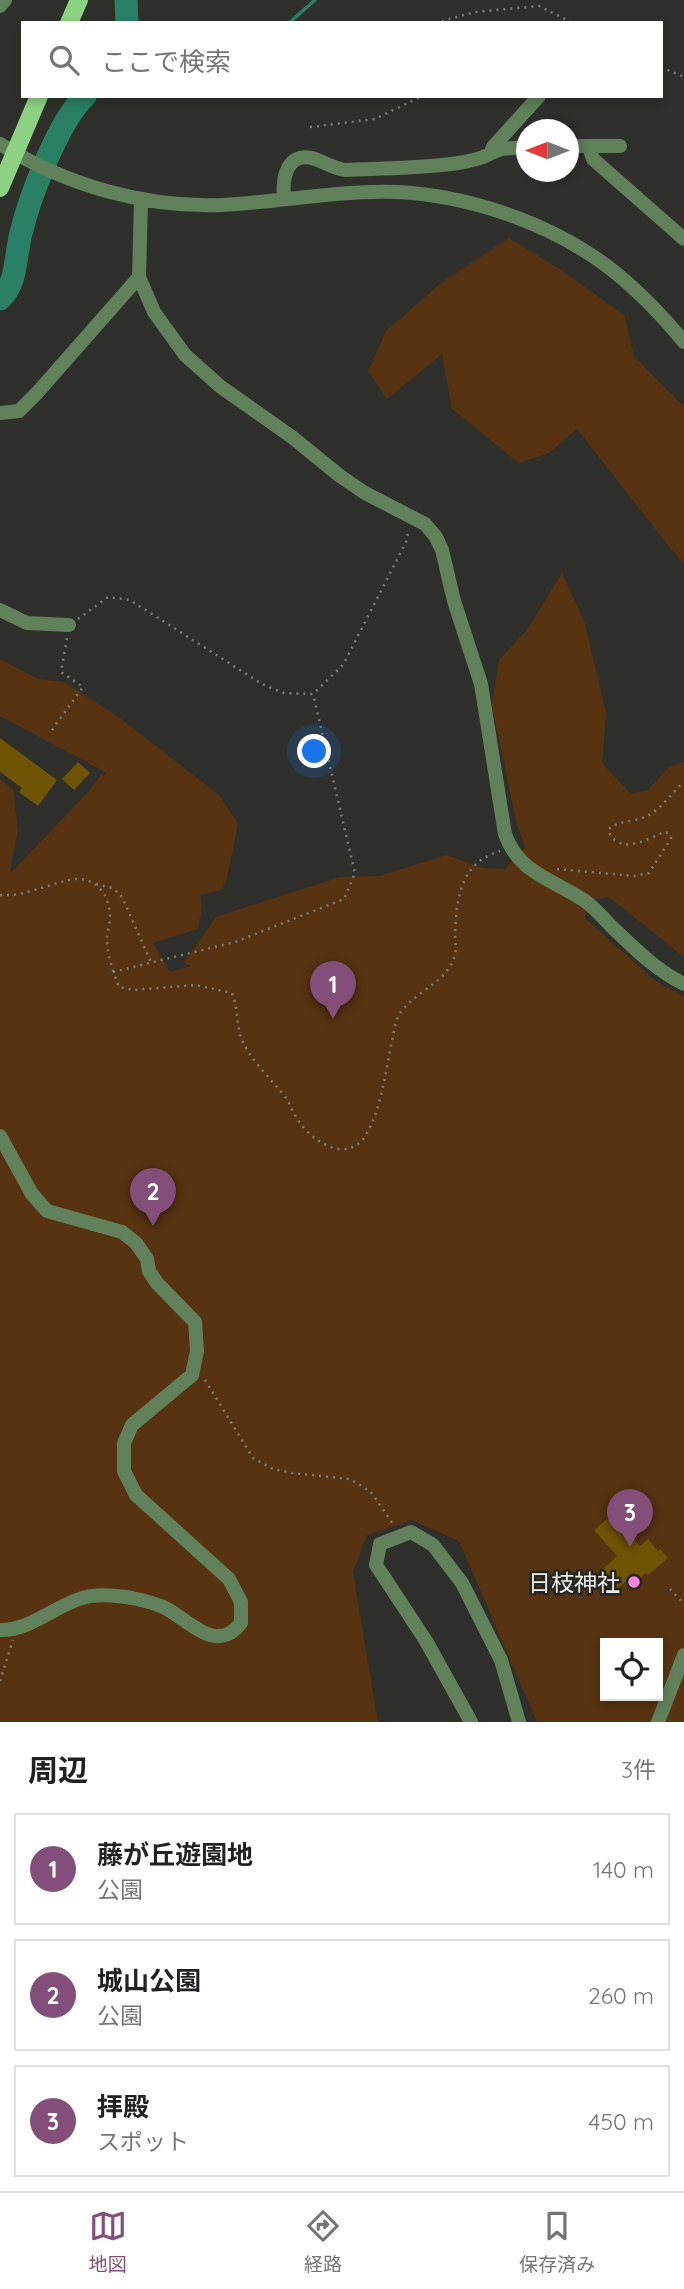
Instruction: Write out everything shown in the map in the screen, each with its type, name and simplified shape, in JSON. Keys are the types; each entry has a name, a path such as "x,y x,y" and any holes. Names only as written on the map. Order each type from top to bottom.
{"main road":[{"path":"70,21 79,0"},
{"path":"0,188 7,149 38,98"}],"street":[{"path":"0,6 5,0"},
{"path":"491,153 493,147 537,98"},
{"path":"579,146 620,146"},
{"path":"589,147 593,159 684,239"},
{"path":"284,198 284,176 292,163 300,159 315,159 346,170 458,164 478,160 501,149 516,148"},
{"path":"7,149 61,175 111,193 141,199 219,205 284,198 396,192 448,199 507,215 569,242 600,261 660,315 684,342"},
{"path":"141,199 138,277 154,312 185,355 221,387 292,437 340,476 365,493 425,524 442,550 454,601 481,684 505,834 511,850 530,870 586,902 634,949 667,976 684,984"},
{"path":"0,413 19,411 138,277"},
{"path":"0,610 27,623 69,625"},
{"path":"0,1136 32,1194 47,1211 122,1232 136,1243 147,1259 149,1271 157,1283 195,1322 197,1351 192,1375 132,1426 124,1443 124,1471 136,1495 229,1580 241,1602 241,1623 233,1632 225,1635 209,1636 163,1607 134,1598 108,1595 81,1598 7,1630"},
{"path":"471,1722 376,1565 380,1544 411,1532 433,1545 462,1583 501,1660 519,1722"},
{"path":"658,1722 684,1655"}],"path":[{"path":"442,21 475,12 539,6 569,21"},
{"path":"663,68 684,78"},
{"path":"310,127 375,119 418,98"},
{"path":"52,730 83,687 61,672 69,625 108,597 130,600 262,684 284,693 313,694 343,665 407,540 411,518"},
{"path":"113,972 235,942 344,899 355,873 313,694"},
{"path":"556,869 634,876 649,873 668,845 671,838 668,833 664,832 634,845 612,838 608,830 612,825 653,813 684,782"},
{"path":"93,883 107,896 110,916 107,940 113,972 119,987 133,990 196,985 232,993 238,1007 235,1021 245,1047 287,1100 296,1119 333,1150 350,1148 362,1141 373,1120 383,1090 398,1016 423,990 440,979 454,958 456,915 466,873 485,856 511,850"},
{"path":"0,895 14,896 41,886 80,877 113,888 122,897 151,962"},
{"path":"192,1375 208,1381 253,1458 273,1469 292,1474 349,1479 371,1492 393,1524"},
{"path":"670,1589 684,1604"},
{"path":"0,1681 13,1647 7,1630"}],"shaded area":[{"path":"509,238 561,270 624,315 634,356 684,407 684,563 577,429 549,453 519,463 452,409 442,354 387,399 368,371 386,331 440,284"},
{"path":"562,573 585,624 606,713 602,763 631,794 648,790 669,767 684,762 684,957 609,897 589,900 585,918 653,979 684,997 684,1722 537,1722 459,1541 412,1520 367,1535 353,1572 378,1722 0,1722 0,779 13,789 18,830 10,871 12,872 102,774 104,776 107,773 0,716 0,659 38,679 64,682 116,715 219,795 238,824 226,882 221,890 200,895 202,905 198,929 153,943 170,972 191,966 184,963 216,917 340,877 380,876 446,855 482,868 505,869 525,847 516,821 492,705 499,660 527,630"}],"building":[{"path":"0,738 57,780 38,806 19,792 22,788 0,772"},
{"path":"78,762 90,773 74,790 62,779"},
{"path":"613,1514 640,1546 648,1539 668,1558 648,1575 646,1573 639,1579 635,1574 616,1590 609,1583 612,1580 603,1569 617,1556 594,1530"}],"waterway":[{"path":"126,0 127,21"},
{"path":"291,21 315,0"},
{"path":"0,299 13,276 25,218 46,160 65,123 83,98"}],"place":[{"name":"藤が丘遊園地","path":"333,1019"},
{"name":"城山公園","path":"153,1226"},
{"name":"拝殿","path":"630,1547"},
{"name":"日枝神社","path":"634,1582"}]}
